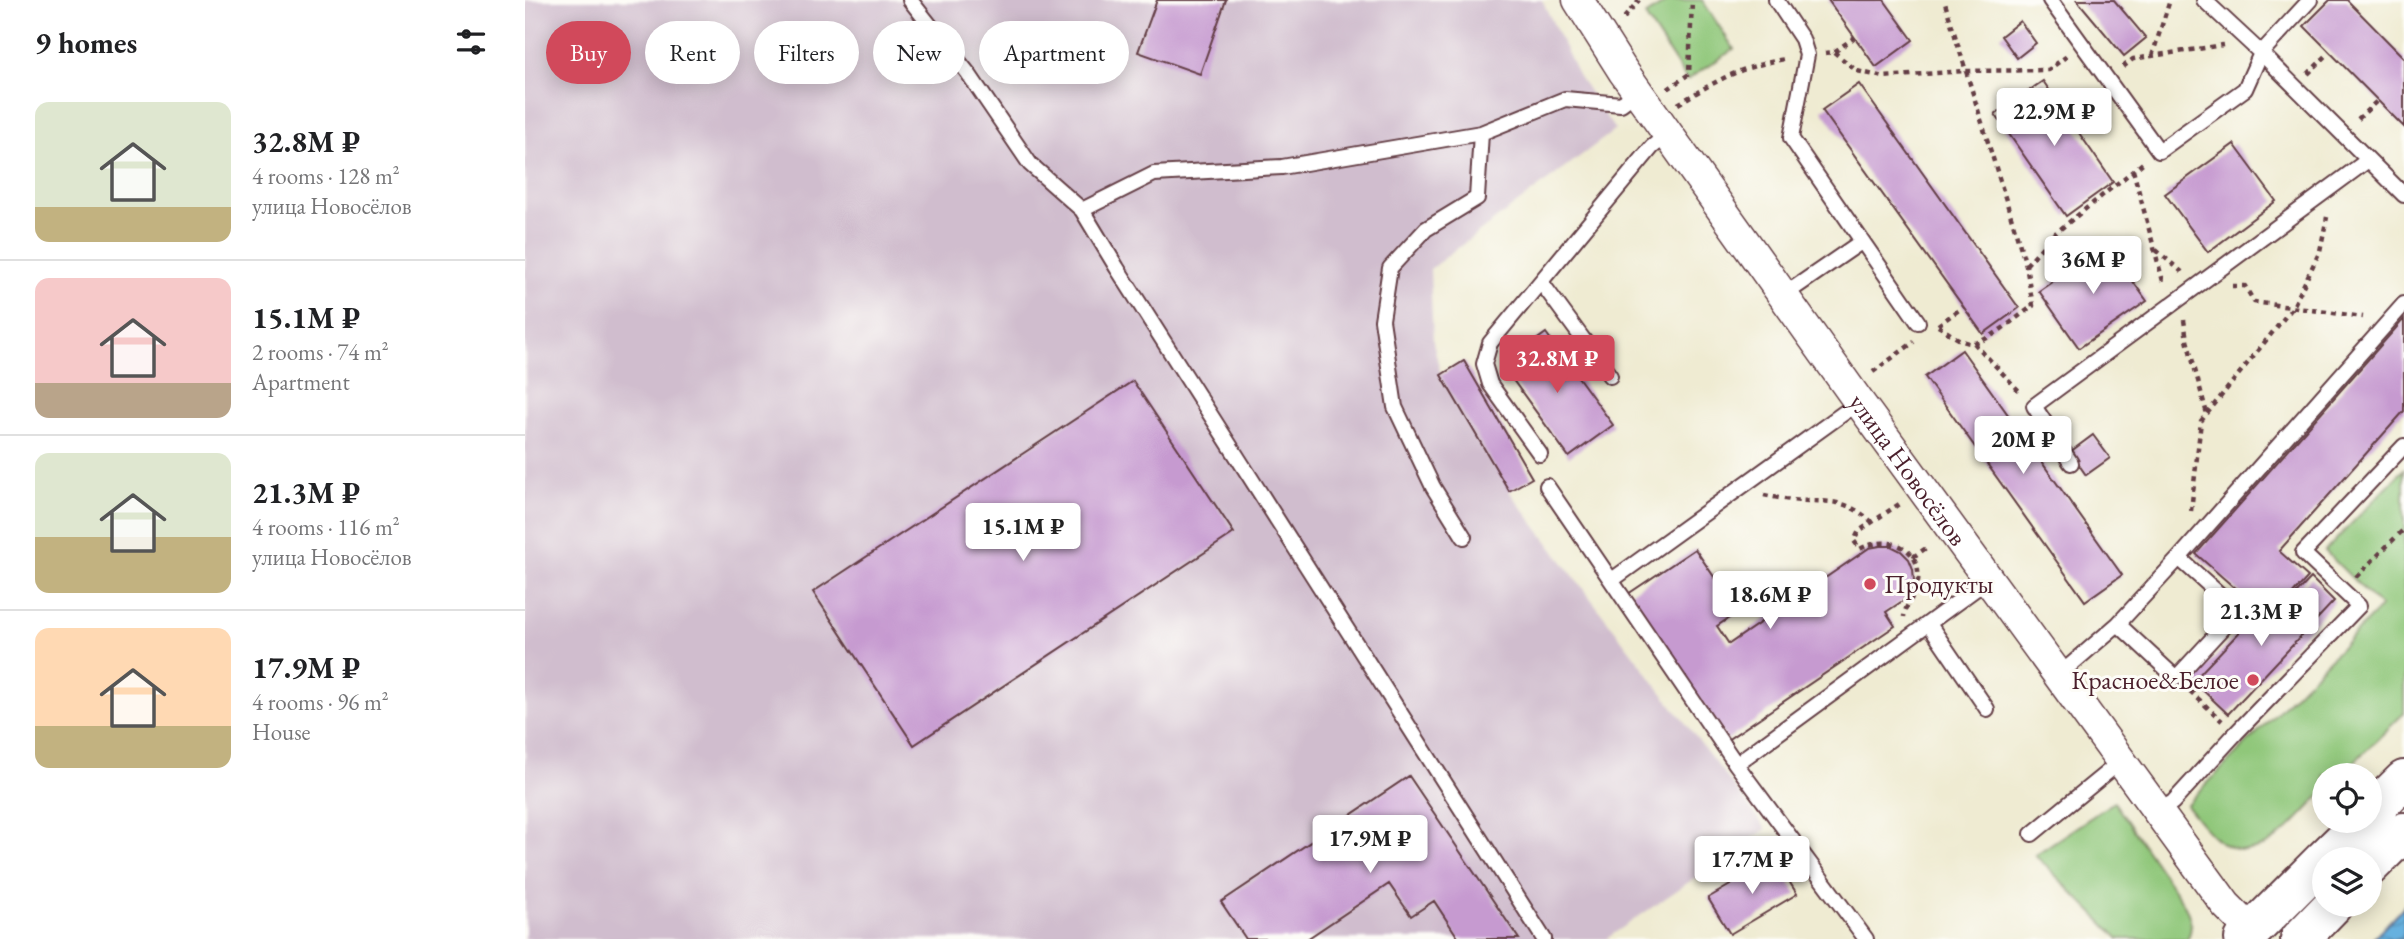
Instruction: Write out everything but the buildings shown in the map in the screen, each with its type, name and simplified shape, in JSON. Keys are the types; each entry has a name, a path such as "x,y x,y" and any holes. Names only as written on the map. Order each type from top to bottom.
{"main road":[{"path":"2382,801 2404,780"},
{"path":"2382,854 2404,832"},
{"path":"2336,847 2351,833"},
{"path":"2248,935 2312,871"},
{"path":"2299,939 2321,917"}],"street":[{"name":"улица Новосёлов","path":"1578,0 1595,29 1651,92 1784,295 1859,402 2248,935"}],"lane":[{"path":"910,0 968,74 1030,164 1082,210 1544,939"},
{"path":"1776,0 1802,40 1807,55 1791,138 1918,322"},
{"path":"2050,0 2159,151 2245,89 2261,53 2310,0"},
{"path":"2204,0 2404,195"},
{"path":"1082,210 1154,174 1282,167 1481,133 1565,100 1621,104 1651,92"},
{"path":"1540,454 1490,384 1483,364 1490,343 1652,147 1671,120"},
{"path":"1464,537 1433,487 1395,407 1382,320 1389,268 1426,229 1478,198 1481,133"},
{"path":"2071,463 2034,406 2368,160"},
{"path":"1784,295 1861,242"},
{"path":"1541,282 1610,376"},
{"path":"2059,675 2118,624 2404,304"},
{"path":"1612,580 1859,402"},
{"path":"2158,813 2173,802 2359,606 2303,553 2404,446"},
{"path":"1548,486 1736,764 1866,939"},
{"path":"2118,624 2176,678 2238,611 2183,554"},
{"path":"1736,764 1989,579"},
{"path":"1929,624 1987,709"},
{"path":"2032,834 2122,761"}],"path":[{"path":"1618,25 1639,0"},
{"path":"1651,92 1689,74 1692,0"},
{"path":"1938,326 1964,342 1974,343 1985,339 2033,306 2026,265 1944,0"},
{"path":"2152,56 2170,0"},
{"path":"1671,120 1718,79 1753,65 1834,52 1855,37"},
{"path":"2108,80 2133,60 2248,41"},
{"path":"1834,52 1857,71 1870,76 2048,70 2082,45"},
{"path":"2295,87 2330,52"},
{"path":"2343,134 2378,100"},
{"path":"2026,265 2053,235 2159,151"},
{"path":"2133,170 2156,250 2187,340 2207,414"},
{"path":"2183,554 2201,421 2293,307 2320,251 2334,185"},
{"path":"2156,250 2199,285 2245,286 2254,302 2388,321"},
{"path":"1974,343 2034,406"},
{"path":"1737,490 1790,500 1839,502 1859,510 1872,522"},
{"path":"1904,500 1859,531 1854,541 1860,549 1880,541 1892,542 1913,557 1918,568 1919,581 1903,614 1909,638"},
{"path":"2343,590 2404,529"},
{"path":"1913,557 1934,542"},
{"path":"2176,678 2236,733"}],"shaded area":[{"path":"525,0 1542,0 1578,75 1615,130 1430,269 1433,342 1441,375 1509,491 1766,829 1606,939 525,939"}],"green space":[{"path":"1669,0 1702,0 1734,49 1687,80 1645,16"},
{"path":"2404,469 2404,713 2353,763 2312,763 2312,805 2290,828 2263,846 2249,850 2234,849 2214,837 2186,805 2381,607 2325,551"},
{"path":"2114,802 2185,906 2191,927 2187,939 2119,939 2035,855"}],"water":[{"path":"2404,906 2404,939 2372,939"}],"place":[{"name":"Продукты","path":"1870,584"},
{"name":"Красное&Белое","path":"2253,680"}]}
